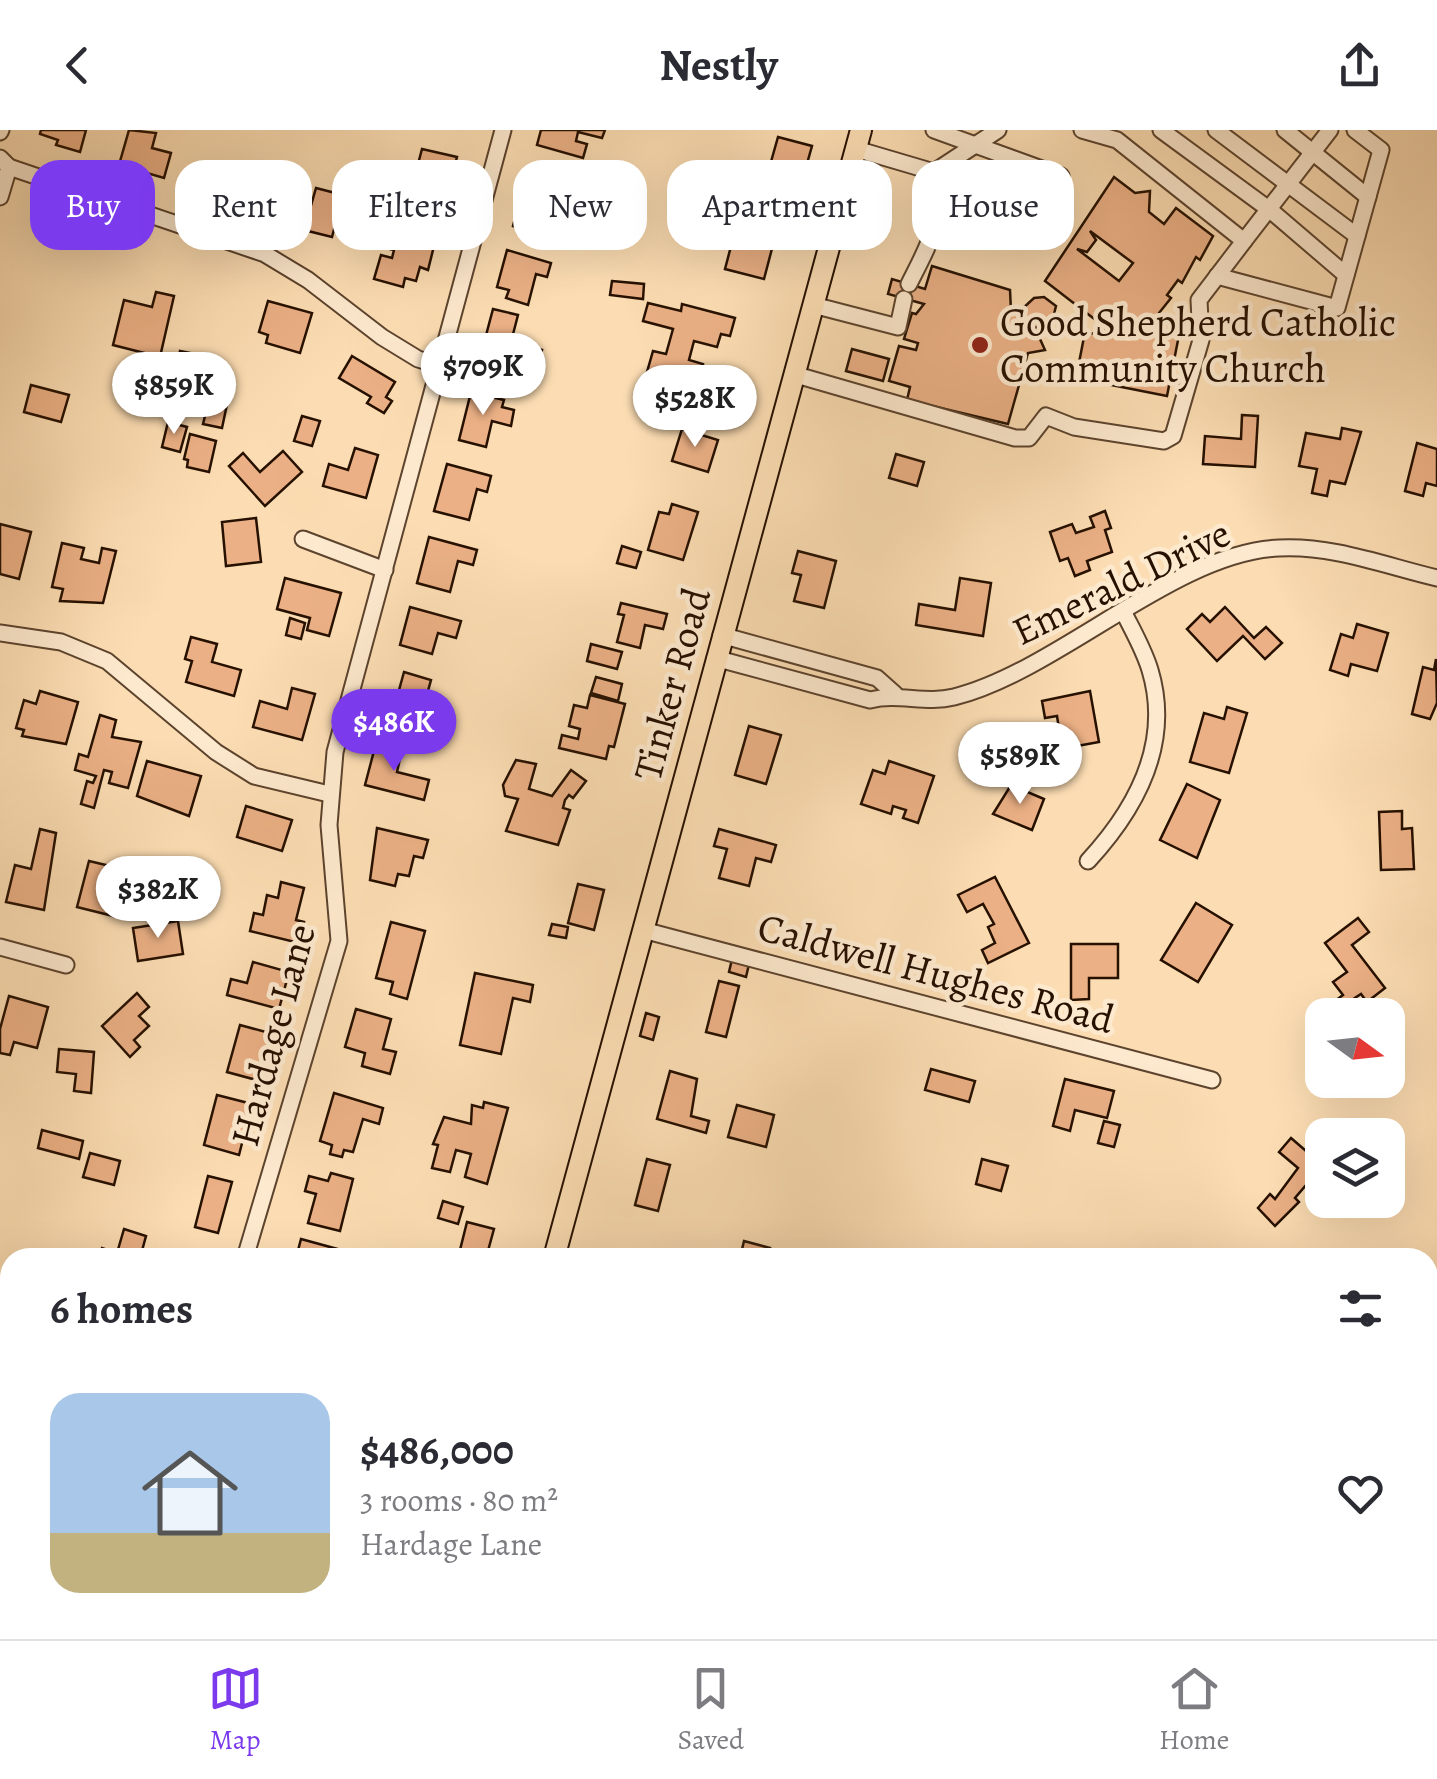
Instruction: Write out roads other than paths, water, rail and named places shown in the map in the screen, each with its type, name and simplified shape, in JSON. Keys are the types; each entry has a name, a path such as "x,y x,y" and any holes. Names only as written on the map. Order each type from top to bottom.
{"main road":[{"name":"Tinker Road","path":"557,1248 858,140"}],"street":[{"name":"Hardage Lane","path":"248,1248 339,941 328,794 336,752 503,130"},
{"path":"958,160 998,130"},
{"path":"1082,130 1117,140 1244,241"},
{"path":"1161,130 1270,210 1346,275"},
{"path":"1216,130 1288,188 1357,236"},
{"path":"1286,130 1368,197"},
{"path":"794,374 1015,438 1029,438 1046,416 1074,427 1164,441 1174,436 1201,340 1199,300 1330,130"},
{"path":"1218,276 1337,308 1381,150 1355,130"},
{"path":"930,131 1019,160"},
{"path":"858,140 912,163"},
{"path":"0,196 4,162 265,254 308,280 382,337 418,359 441,366"},
{"path":"813,304 898,327 906,291 926,250"},
{"path":"303,538 385,570"},
{"name":"Emerald Drive","path":"715,658 870,700 895,694 953,698 1124,613 1200,569 1278,548 1326,551 1437,578"},
{"path":"1088,861 1122,824 1136,798 1153,746 1157,714 1150,670 1124,613"},
{"path":"0,633 62,642 107,662 216,752 254,776 328,794"},
{"name":"Emerald Drive","path":"721,635 877,678 895,694"},
{"name":"Caldwell Hughes Road","path":"643,930 1212,1080"},
{"path":"0,947 66,965"}],"place":[{"name":"Good Shepherd Catholic Community Church","path":"980,345"}]}
